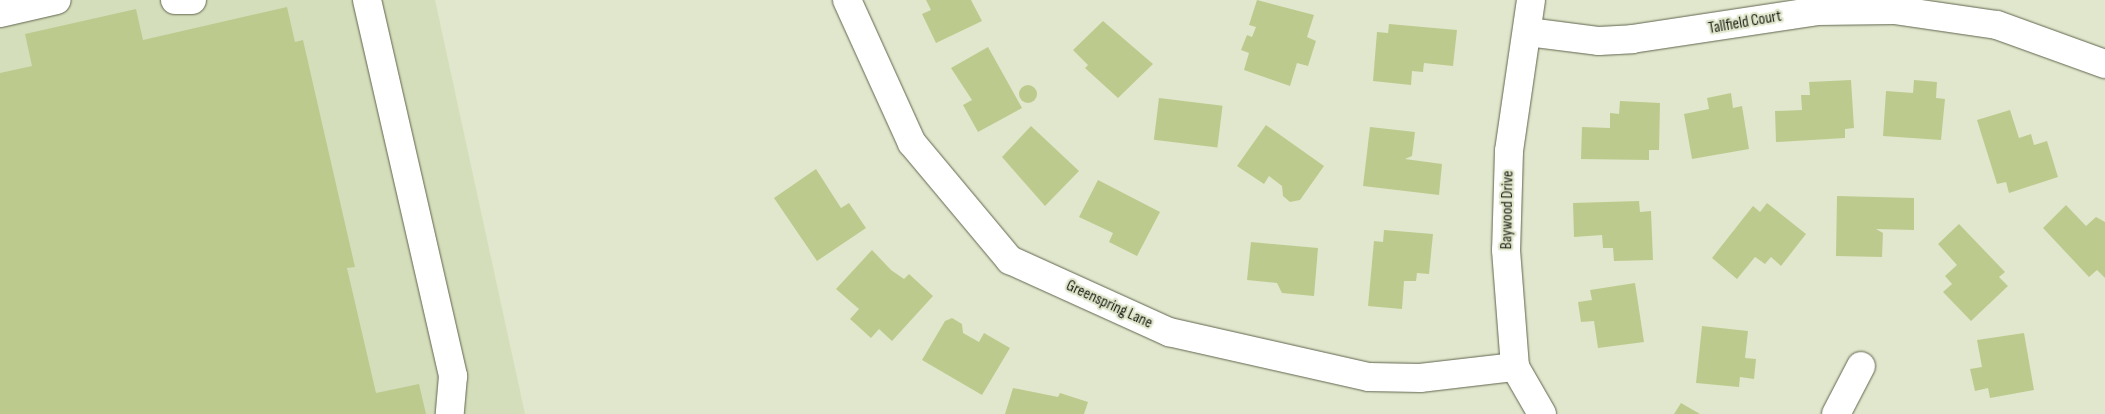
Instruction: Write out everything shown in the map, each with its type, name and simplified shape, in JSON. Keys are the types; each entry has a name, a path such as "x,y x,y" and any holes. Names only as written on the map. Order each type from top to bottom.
{"street":[{"path":"0,13 57,0"},
{"path":"175,0 192,0"},
{"path":"367,0 453,376 450,414"},
{"name":"Greenspring Lane","path":"847,0 912,142 1010,260 1169,332 1369,377 1420,378 1515,366"},
{"name":"Baywood Drive","path":"1531,0 1506,199 1515,366 1542,414"},
{"name":"Tallfield Court","path":"1528,32 1607,41 1817,11 1894,10 1997,25 2105,64"},
{"path":"1836,414 1861,366"}],"shaded area":[{"path":"0,0 435,0 525,414 0,414"}],"building":[{"path":"926,0 971,0 982,21 936,43 922,14 931,10"},
{"path":"1257,0 1314,15 1307,37 1316,41 1308,66 1297,63 1290,86 1244,70 1249,53 1241,50 1247,35 1252,37 1256,27 1249,25"},
{"path":"287,7 295,42 303,40 355,267 347,268 376,393 419,384 426,414 0,414 0,73 32,66 25,34 136,9 143,40"},
{"path":"1103,21 1153,64 1118,98 1085,68 1088,65 1073,50"},
{"path":"1389,24 1457,30 1453,66 1424,63 1423,72 1412,71 1411,85 1373,81 1377,32 1388,33"},
{"path":"988,47 1022,108 978,132 963,105 972,100 951,68"},
{"path":"1851,80 1854,128 1845,129 1845,138 1776,142 1775,111 1802,110 1801,95 1810,95 1809,82"},
{"path":"1914,80 1937,82 1936,98 1945,99 1941,140 1883,136 1886,91 1913,93"},
{"path":"1028,85 1034,88 1037,94 1034,100 1028,103 1022,100 1019,94 1022,88"},
{"path":"1731,93 1733,108 1742,106 1749,149 1692,159 1684,114 1709,109 1707,98"},
{"path":"1159,98 1223,106 1217,147 1154,140"},
{"path":"1620,101 1660,103 1659,150 1649,150 1649,160 1581,159 1582,127 1610,128 1610,113 1619,114"},
{"path":"2010,110 2019,138 2031,134 2034,145 2047,141 2058,177 2009,193 2006,182 1997,184 1977,120"},
{"path":"1266,125 1324,166 1300,200 1290,202 1283,196 1282,186 1269,176 1264,184 1237,166"},
{"path":"1031,126 1079,171 1045,206 1002,157"},
{"path":"1370,127 1415,132 1412,156 1405,159 1442,164 1439,195 1363,186"},
{"path":"816,169 841,208 849,203 866,228 817,261 774,198"},
{"path":"1098,180 1160,212 1137,256 1109,242 1113,233 1079,217"},
{"path":"1837,196 1914,198 1914,230 1876,229 1883,233 1882,257 1836,256"},
{"path":"1639,201 1640,212 1651,211 1653,260 1614,261 1613,248 1603,248 1602,235 1574,237 1573,203"},
{"path":"1767,203 1806,234 1781,266 1771,257 1765,264 1755,257 1737,279 1712,258 1753,206 1760,212"},
{"path":"2066,205 2086,226 2096,217 2105,222 2105,278 2097,270 2089,277 2043,228"},
{"path":"1959,224 2005,272 1999,277 2008,286 1971,321 1943,292 1952,284 1945,276 1957,265 1938,244"},
{"path":"1384,230 1433,234 1429,274 1417,273 1416,281 1404,281 1402,309 1368,306 1374,241 1383,242"},
{"path":"1251,242 1318,248 1314,296 1282,293 1277,283 1247,280"},
{"path":"872,250 891,270 904,279 909,274 933,296 892,341 879,329 871,338 850,319 859,309 836,289"},
{"path":"1635,283 1644,342 1598,348 1594,321 1581,322 1578,302 1592,300 1590,290"},
{"path":"952,318 962,324 963,333 979,342 984,333 1010,348 982,395 922,360 945,321"},
{"path":"1702,326 1748,331 1745,358 1756,359 1754,379 1740,377 1739,387 1696,383"},
{"path":"2024,333 2034,390 1990,398 1988,388 1975,391 1970,369 1982,367 1977,340"},
{"path":"1013,388 1058,397 1060,393 1088,402 1084,414 1005,414"},
{"path":"1681,403 1700,414 1674,414"}]}
